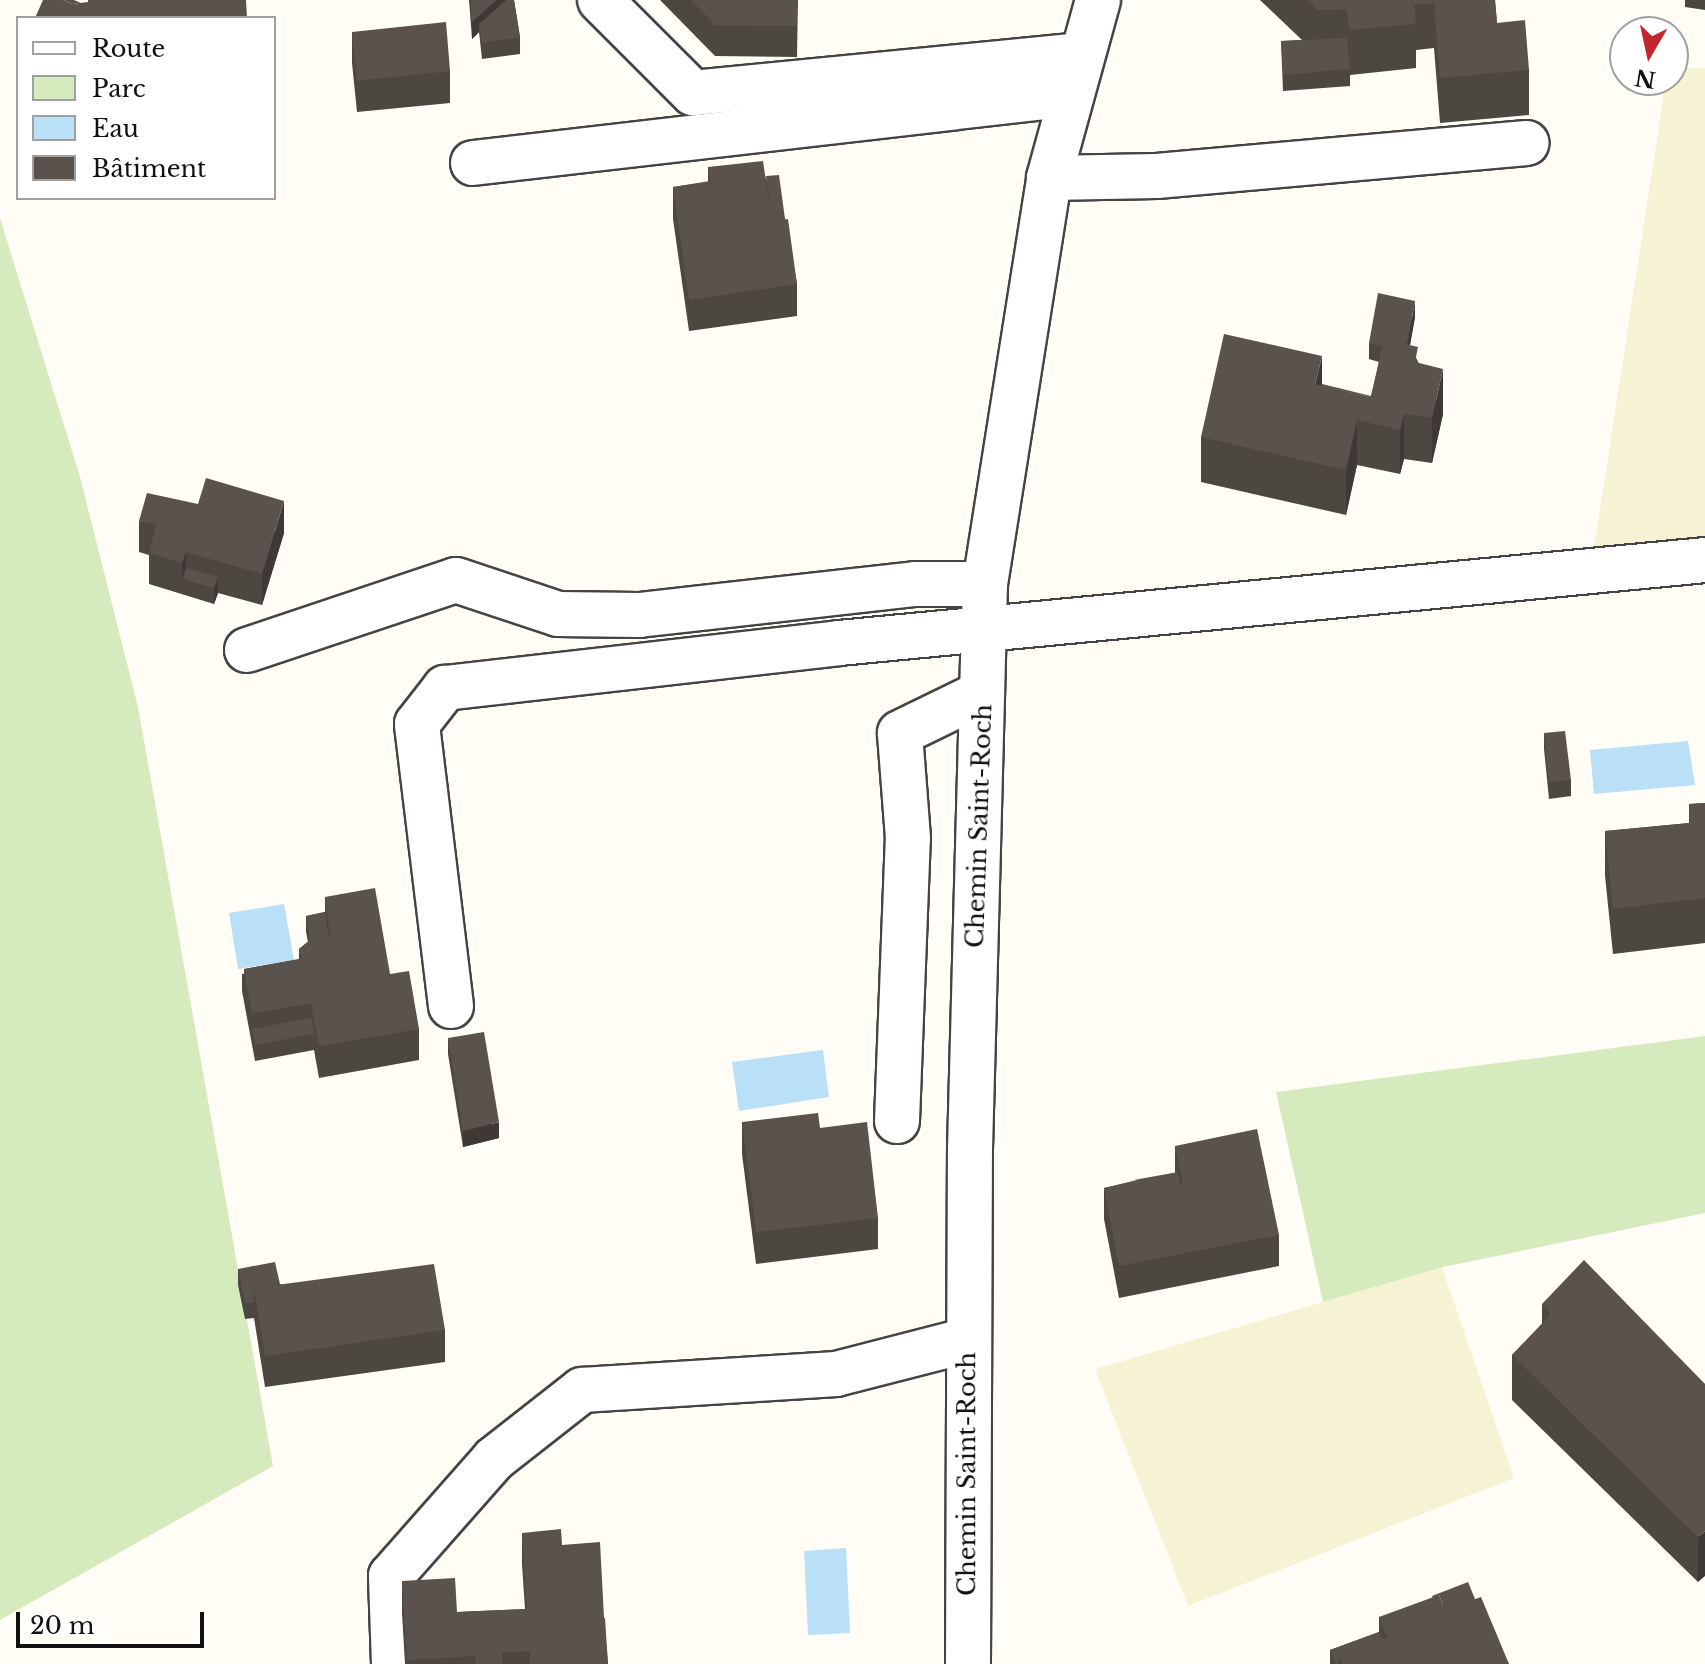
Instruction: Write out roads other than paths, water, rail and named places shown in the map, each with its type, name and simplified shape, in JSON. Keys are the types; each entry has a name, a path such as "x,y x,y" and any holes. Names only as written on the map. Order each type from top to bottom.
{"street":[{"path":"600,0 693,93 1076,74"},
{"name":"Chemin Saint-Roch","path":"968,1664 968,1340 985,584 1049,178 1098,0"},
{"path":"473,163 1076,74"},
{"path":"1049,178 1157,176 1527,143"},
{"path":"451,1006 417,724 445,688 1705,560"},
{"path":"247,650 456,580 558,614 639,615 915,584 985,584"},
{"path":"897,1121 908,838 900,733 982,693"},
{"path":"394,1664 391,1576 494,1459 582,1390 836,1374 968,1340"}],"water":[{"path":"1688,741 1695,785 1594,794 1590,750"},
{"path":"284,904 294,960 238,969 229,913"},
{"path":"823,1050 829,1097 739,1111 732,1062"},
{"path":"846,1548 850,1633 808,1635 804,1551"}]}
